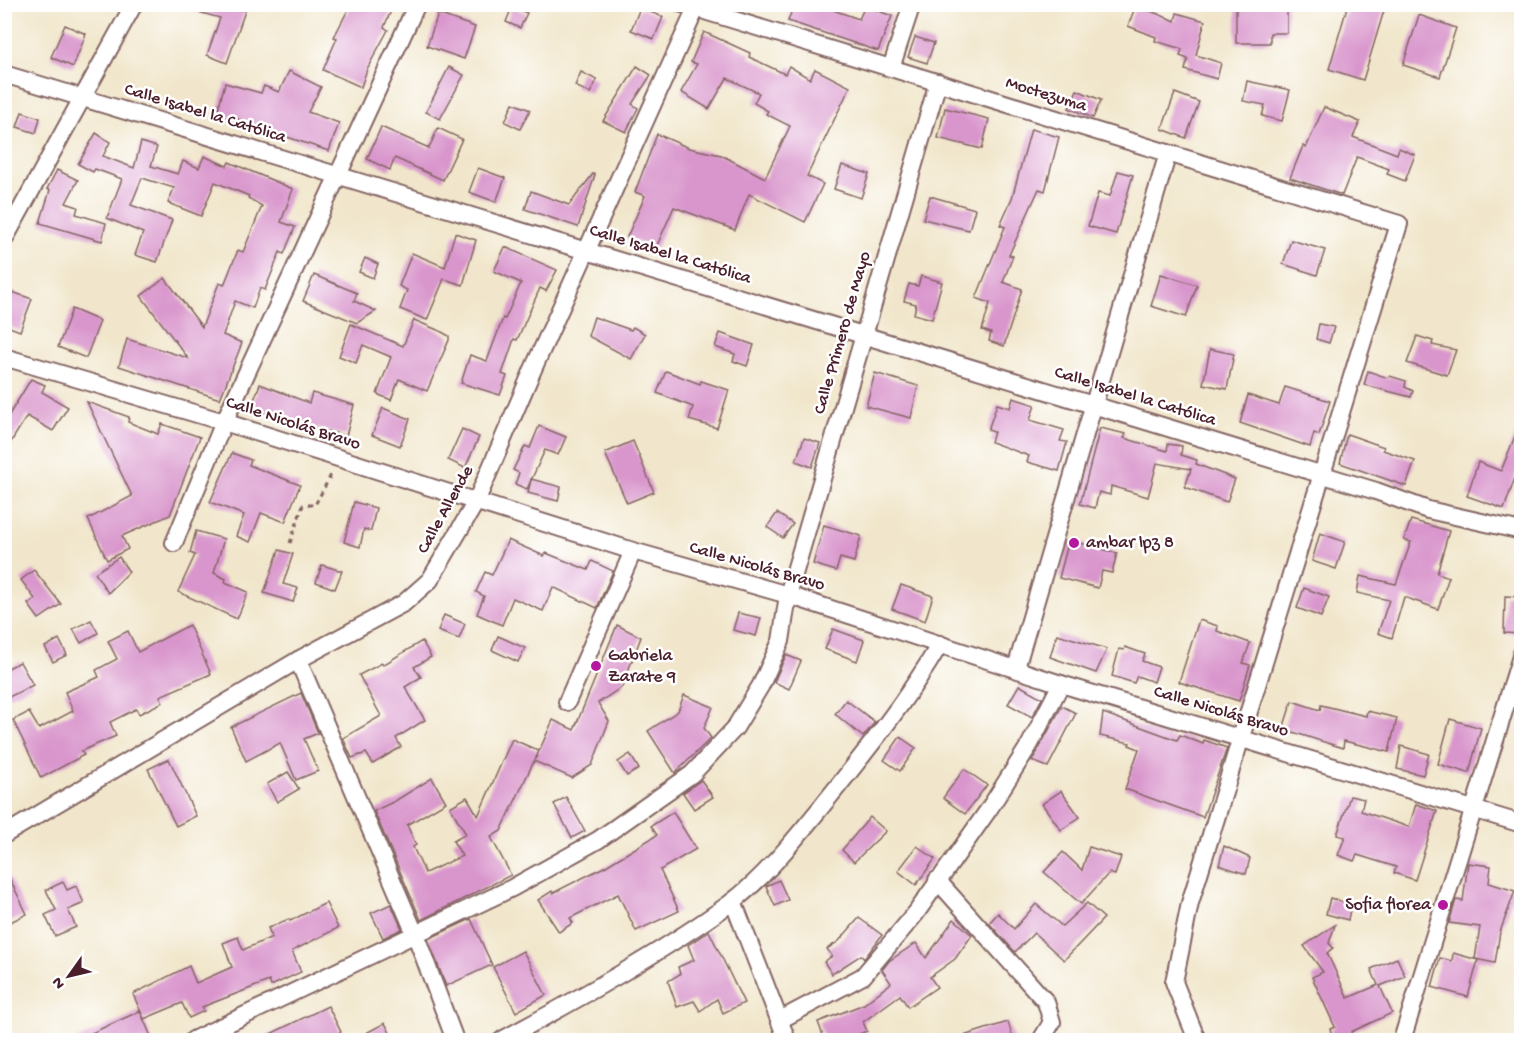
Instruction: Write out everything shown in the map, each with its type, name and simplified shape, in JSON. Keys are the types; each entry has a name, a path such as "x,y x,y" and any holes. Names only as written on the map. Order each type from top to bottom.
{"street":[{"path":"4,240 85,98 134,4"},
{"path":"174,543 224,422 417,4"},
{"path":"891,68 912,4"},
{"name":"Moctezuma","path":"692,6 1399,224 1323,475"},
{"name":"Calle Allende","path":"4,835 298,660 404,603 429,580 476,502 534,367 588,251 692,6"},
{"name":"Calle Isabel la Católica","path":"4,74 339,177 863,333 1323,475 1428,510 1521,531"},
{"name":"Calle Primero de Mayo","path":"194,1041 229,1033 513,888 598,840 692,774 735,728 761,685 781,641 788,595 938,82"},
{"path":"1016,668 1168,153"},
{"name":"Calle Nicolás Bravo","path":"4,357 224,422 633,551 788,595 1061,684 1521,824"},
{"path":"1197,1041 1174,982 1190,903 1323,475"},
{"path":"567,702 633,551"},
{"path":"501,1041 559,1010 733,901 788,847 853,768 890,720 940,644"},
{"path":"1402,1041 1521,653"},
{"path":"298,660 416,936 455,1041"},
{"path":"780,1020 863,976 916,913 989,809 1030,744 1061,684"},
{"path":"937,880 1046,1002 1052,1022 1041,1041"},
{"path":"733,901 787,1041"}],"path":[{"path":"290,543 303,504 315,505 339,460"}],"building":[{"path":"187,4 235,4 246,8 227,63 207,55 220,18 187,9"},
{"path":"351,4 394,4 384,27 388,30 367,69 361,87 323,70 337,38 334,37"},
{"path":"794,4 816,4 859,19 865,6 892,16 878,51 788,21"},
{"path":"1236,4 1287,4 1287,33 1270,33 1270,43 1236,43"},
{"path":"1348,4 1386,4 1363,80 1329,69"},
{"path":"1136,5 1175,21 1177,13 1205,21 1196,55 1221,63 1217,79 1185,70 1188,59 1180,56 1182,49 1155,41 1156,37 1128,26"},
{"path":"512,7 527,13 520,28 506,22"},
{"path":"640,8 663,17 654,39 631,30"},
{"path":"438,14 475,27 464,59 427,46"},
{"path":"1419,15 1456,28 1440,77 1403,65"},
{"path":"65,25 86,34 73,67 51,57"},
{"path":"704,32 750,53 749,57 785,74 789,66 810,79 815,69 850,87 807,176 823,184 805,222 749,194 735,230 674,207 655,250 627,237 645,196 635,192 657,134 689,148 721,155 765,178 790,126 766,114 768,111 754,103 759,93 727,78 709,109 681,92 697,64 691,62"},
{"path":"915,37 934,43 927,63 908,57"},
{"path":"637,66 651,75 632,104 638,108 626,132 603,121"},
{"path":"449,67 464,75 440,119 426,112"},
{"path":"289,71 321,87 308,112 339,123 329,151 281,135 280,137 238,119 237,122 216,117 225,83 261,93 264,86 279,92"},
{"path":"581,72 597,80 590,93 575,86"},
{"path":"1247,81 1290,90 1282,121 1262,116 1265,105 1243,101"},
{"path":"1077,90 1101,100 1093,118 1069,108"},
{"path":"1175,93 1199,102 1186,138 1162,129"},
{"path":"513,103 530,110 520,129 505,122"},
{"path":"1324,107 1360,122 1353,137 1397,154 1399,148 1415,155 1405,181 1387,174 1389,169 1357,157 1342,195 1290,178 1303,146 1306,148"},
{"path":"945,108 989,119 982,149 938,138"},
{"path":"22,112 40,118 36,133 17,127"},
{"path":"381,127 429,148 438,128 462,139 443,180 395,158 390,170 367,159"},
{"path":"1031,129 1059,137 1045,191 1039,189 1009,255 1013,256 1003,282 1022,289 1004,346 989,341 991,333 982,330 990,303 976,298 1005,227 1000,225 1012,198"},
{"path":"96,133 110,142 103,156 134,168 141,142 157,147 151,166 178,174 183,161 199,168 204,156 227,166 229,162 293,189 281,222 295,227 284,254 280,252 265,290 260,288 253,308 235,301 223,335 242,343 220,399 119,366 127,339 188,358 141,296 165,278 202,327 219,283 224,285 238,250 243,252 262,206 248,198 249,196 215,182 201,216 168,203 174,188 142,178 131,205 172,220 157,262 135,255 143,233 107,218 122,179 95,169 93,172 78,164"},
{"path":"842,165 869,174 861,198 834,189"},
{"path":"478,168 505,178 496,202 469,192"},
{"path":"57,170 78,180 66,203 78,207 76,214 106,223 102,241 40,223 50,190 47,189"},
{"path":"1118,171 1133,175 1116,234 1088,226 1098,193 1110,196"},
{"path":"593,174 595,175 578,227 525,209 531,191 569,205"},
{"path":"930,196 975,209 969,230 923,219"},
{"path":"455,233 476,240 463,285 444,279 427,320 400,309 407,290 399,286 412,253 445,267"},
{"path":"1291,240 1325,250 1317,275 1283,264"},
{"path":"505,247 557,270 546,291 540,288 517,340 514,339 502,374 507,376 500,395 461,383 470,355 487,361 503,318 505,319 521,283 494,271"},
{"path":"365,258 378,264 373,278 359,272"},
{"path":"1161,274 1197,285 1186,317 1151,306"},
{"path":"314,275 357,293 354,301 376,311 357,323 303,301"},
{"path":"921,276 942,282 932,319 914,314 916,304 904,301 909,284 918,286"},
{"path":"4,289 32,299 20,331 4,325"},
{"path":"72,309 100,321 86,358 58,347"},
{"path":"594,317 631,330 633,327 645,334 631,359 588,336"},
{"path":"414,320 449,336 449,340 427,391 399,379 391,400 377,394 391,357 363,345 356,363 339,356 351,324 403,346"},
{"path":"1319,324 1334,327 1329,343 1316,339"},
{"path":"720,333 754,345 747,366 733,361 735,354 715,347"},
{"path":"1417,336 1433,341 1432,345 1456,350 1447,375 1407,363"},
{"path":"1210,349 1234,354 1227,389 1203,384"},
{"path":"666,371 700,384 701,381 729,390 717,428 689,420 693,407 657,393"},
{"path":"1368,371 1406,381 1405,387 1413,391 1411,397 1364,385"},
{"path":"875,373 918,386 911,418 866,406"},
{"path":"31,379 45,385 42,392 68,407 53,431 27,416 4,453 4,423"},
{"path":"260,384 309,403 312,393 354,405 346,436 285,420 251,408"},
{"path":"1285,387 1330,401 1319,435 1314,433 1310,447 1240,423 1248,395 1279,405"},
{"path":"1013,398 1035,405 1030,420 1064,430 1060,441 1067,442 1059,471 1027,462 1029,456 991,442 994,432 988,430 997,404 1010,408"},
{"path":"87,402 129,417 128,422 158,434 162,424 200,437 170,515 122,536 128,549 107,560 88,519 132,496"},
{"path":"383,408 410,419 400,446 372,435"},
{"path":"1521,421 1521,461 1504,509 1467,496 1478,462 1501,471"},
{"path":"539,426 566,437 558,455 545,450 527,489 515,484 519,473 513,470 525,446 530,448"},
{"path":"1100,428 1126,434 1124,438 1167,451 1168,444 1182,446 1181,455 1197,460 1196,464 1235,479 1227,502 1185,487 1191,469 1157,463 1148,497 1111,486 1110,495 1099,492 1095,508 1080,504"},
{"path":"462,429 479,437 465,468 448,460"},
{"path":"1347,434 1415,461 1406,486 1340,463"},
{"path":"804,438 820,443 812,467 796,461"},
{"path":"633,441 654,492 627,503 605,453"},
{"path":"232,453 251,460 249,465 300,485 285,522 261,513 250,542 236,536 244,515 210,502"},
{"path":"531,479 561,487 558,501 528,493"},
{"path":"354,502 376,508 371,531 364,529 360,547 344,542"},
{"path":"777,513 793,524 783,538 767,527"},
{"path":"1411,520 1449,531 1437,573 1449,577 1438,609 1404,597 1392,638 1378,633 1389,600 1357,593 1360,576 1396,584 1411,542 1404,540"},
{"path":"824,525 861,536 854,562 840,558 836,571 813,564"},
{"path":"196,531 224,539 214,573 226,579 225,582 248,592 237,619 178,592 195,555 190,553"},
{"path":"1320,533 1345,542 1336,569 1312,561"},
{"path":"508,540 544,556 546,553 588,570 592,561 613,571 597,608 553,587 543,611 513,598 502,625 477,614 484,596 476,592 485,572 492,575"},
{"path":"1069,540 1117,553 1112,573 1102,571 1098,588 1059,578"},
{"path":"279,550 293,554 283,584 298,588 293,602 264,593"},
{"path":"119,557 129,572 108,593 95,573"},
{"path":"322,565 342,571 335,589 316,582"},
{"path":"34,570 61,604 39,619 28,604 35,599 21,580"},
{"path":"901,585 933,596 925,621 892,609"},
{"path":"1304,588 1329,597 1321,617 1297,608"},
{"path":"1505,596 1521,597 1521,634 1504,633"},
{"path":"738,613 761,618 756,636 733,630"},
{"path":"444,615 465,624 459,639 438,631"},
{"path":"91,620 98,633 81,643 73,629"},
{"path":"1199,620 1218,626 1217,631 1250,643 1243,663 1250,665 1239,701 1179,682"},
{"path":"189,625 211,674 160,696 163,702 139,714 136,709 110,722 116,736 81,751 84,755 41,778 13,720 29,712 39,729 73,711 65,692 99,677 96,670 117,659 108,641 128,631 138,652"},
{"path":"617,625 641,637 622,687 598,703 609,721 592,765 572,778 534,761 501,831 491,837 511,875 421,920 374,811 432,778 446,802 407,825 416,845 413,847 425,873 462,856 453,841 466,834 450,807 467,797 478,816 512,739 539,751 535,760 553,720 574,730"},
{"path":"833,629 864,640 857,661 825,649"},
{"path":"1057,634 1107,649 1096,673 1050,657"},
{"path":"498,636 525,648 518,662 492,650"},
{"path":"59,639 67,655 53,662 45,647"},
{"path":"422,641 431,657 414,667 421,677 405,687 425,720 396,738 401,747 373,764 366,753 352,758 343,738 381,716 359,675 382,663 383,665"},
{"path":"1125,647 1145,654 1142,661 1159,667 1154,682 1137,676 1134,683 1112,676 1119,649 1124,650"},
{"path":"786,655 801,661 789,689 774,682"},
{"path":"20,662 33,685 9,697 4,688 4,670"},
{"path":"1019,685 1042,698 1032,717 1008,704"},
{"path":"301,693 318,733 304,739 318,771 296,780 280,743 246,761 231,727"},
{"path":"684,695 713,707 704,728 711,738 675,773 648,731 678,711"},
{"path":"846,700 875,722 863,737 835,714"},
{"path":"1292,701 1320,710 1321,705 1366,716 1367,711 1397,718 1389,752 1344,741 1343,748 1283,729"},
{"path":"1062,706 1076,713 1048,767 1032,761"},
{"path":"1103,713 1177,740 1180,735 1203,744 1204,740 1227,748 1203,817 1125,789 1139,749 1129,745 1130,743 1100,736"},
{"path":"1450,719 1481,728 1469,773 1438,764"},
{"path":"900,737 916,748 900,771 884,760"},
{"path":"1401,746 1429,754 1423,775 1397,769"},
{"path":"630,754 639,769 627,776 618,762"},
{"path":"169,759 196,816 176,826 148,769"},
{"path":"964,769 987,785 965,814 943,798"},
{"path":"288,772 299,789 277,802 267,784"},
{"path":"701,780 713,797 694,809 683,793"},
{"path":"1061,791 1080,817 1061,830 1042,804"},
{"path":"1350,796 1364,799 1361,811 1409,827 1416,804 1437,811 1415,880 1394,873 1396,867 1357,855 1354,861 1338,855 1345,837 1337,835"},
{"path":"566,797 585,831 572,838 554,804"},
{"path":"673,812 696,849 660,870 679,911 636,931 618,894 570,918 573,923 559,932 538,900 606,866 657,835 651,826"},
{"path":"870,817 886,831 854,862 842,850"},
{"path":"917,846 935,859 916,885 898,871"},
{"path":"1224,846 1250,858 1246,874 1219,865"},
{"path":"1089,847 1121,857 1115,875 1109,873 1081,904 1044,872 1063,852 1082,870"},
{"path":"1468,863 1491,866 1489,883 1515,891 1500,932 1495,963 1475,959 1480,927 1449,923 1456,900 1463,901"},
{"path":"4,867 27,914 4,925"},
{"path":"779,880 788,900 775,906 766,886"},
{"path":"63,882 67,890 76,886 84,903 68,910 76,927 55,936 45,915 56,910 46,890"},
{"path":"1330,898 1351,904 1348,920 1326,914"},
{"path":"326,903 338,928 292,951 301,972 271,986 269,981 202,1007 204,1011 189,1018 182,1003 144,1019 133,994 189,966 196,983 232,967 223,943 238,937 243,950 272,937 268,928 289,919 290,921"},
{"path":"1087,903 1104,918 1064,960 1034,933 1015,952 989,923 998,913 1014,929 1036,904 1062,926"},
{"path":"391,904 402,929 383,938 371,913"},
{"path":"859,918 882,935 864,959 861,955 832,974 824,962 832,956 827,949 839,941"},
{"path":"471,919 492,965 446,986 428,939"},
{"path":"954,919 972,935 955,959 930,977 937,987 908,1007 900,995 863,1022 867,1031 841,1041 825,1041 818,1022 864,1004 891,983 882,970 889,961 916,943 926,958"},
{"path":"1335,925 1329,943 1333,948 1327,953 1348,998 1378,985 1371,969 1397,958 1405,976 1380,986 1392,1013 1351,1032 1354,1041 1334,1041 1330,1029 1335,1027 1312,977 1323,972 1304,946"},
{"path":"709,931 744,1003 723,1013 717,999 700,1011 694,1001 677,1007 668,981 680,974 678,967 694,960 688,945"},
{"path":"523,951 546,995 516,1012 493,967"},
{"path":"1453,953 1478,960 1468,997 1432,987 1440,958 1452,961"},
{"path":"328,1006 341,1032 323,1041 256,1041"},
{"path":"140,1011 153,1041 74,1041"},
{"path":"1008,1022 1014,1041 961,1041 960,1037"},
{"path":"385,1023 394,1041 351,1041"}],"place":[{"name":"ambar lpz 8","path":"1074,543"},
{"name":"Gabriela Zarate 9","path":"596,666"},
{"name":"Sofia florea","path":"1443,905"}]}
